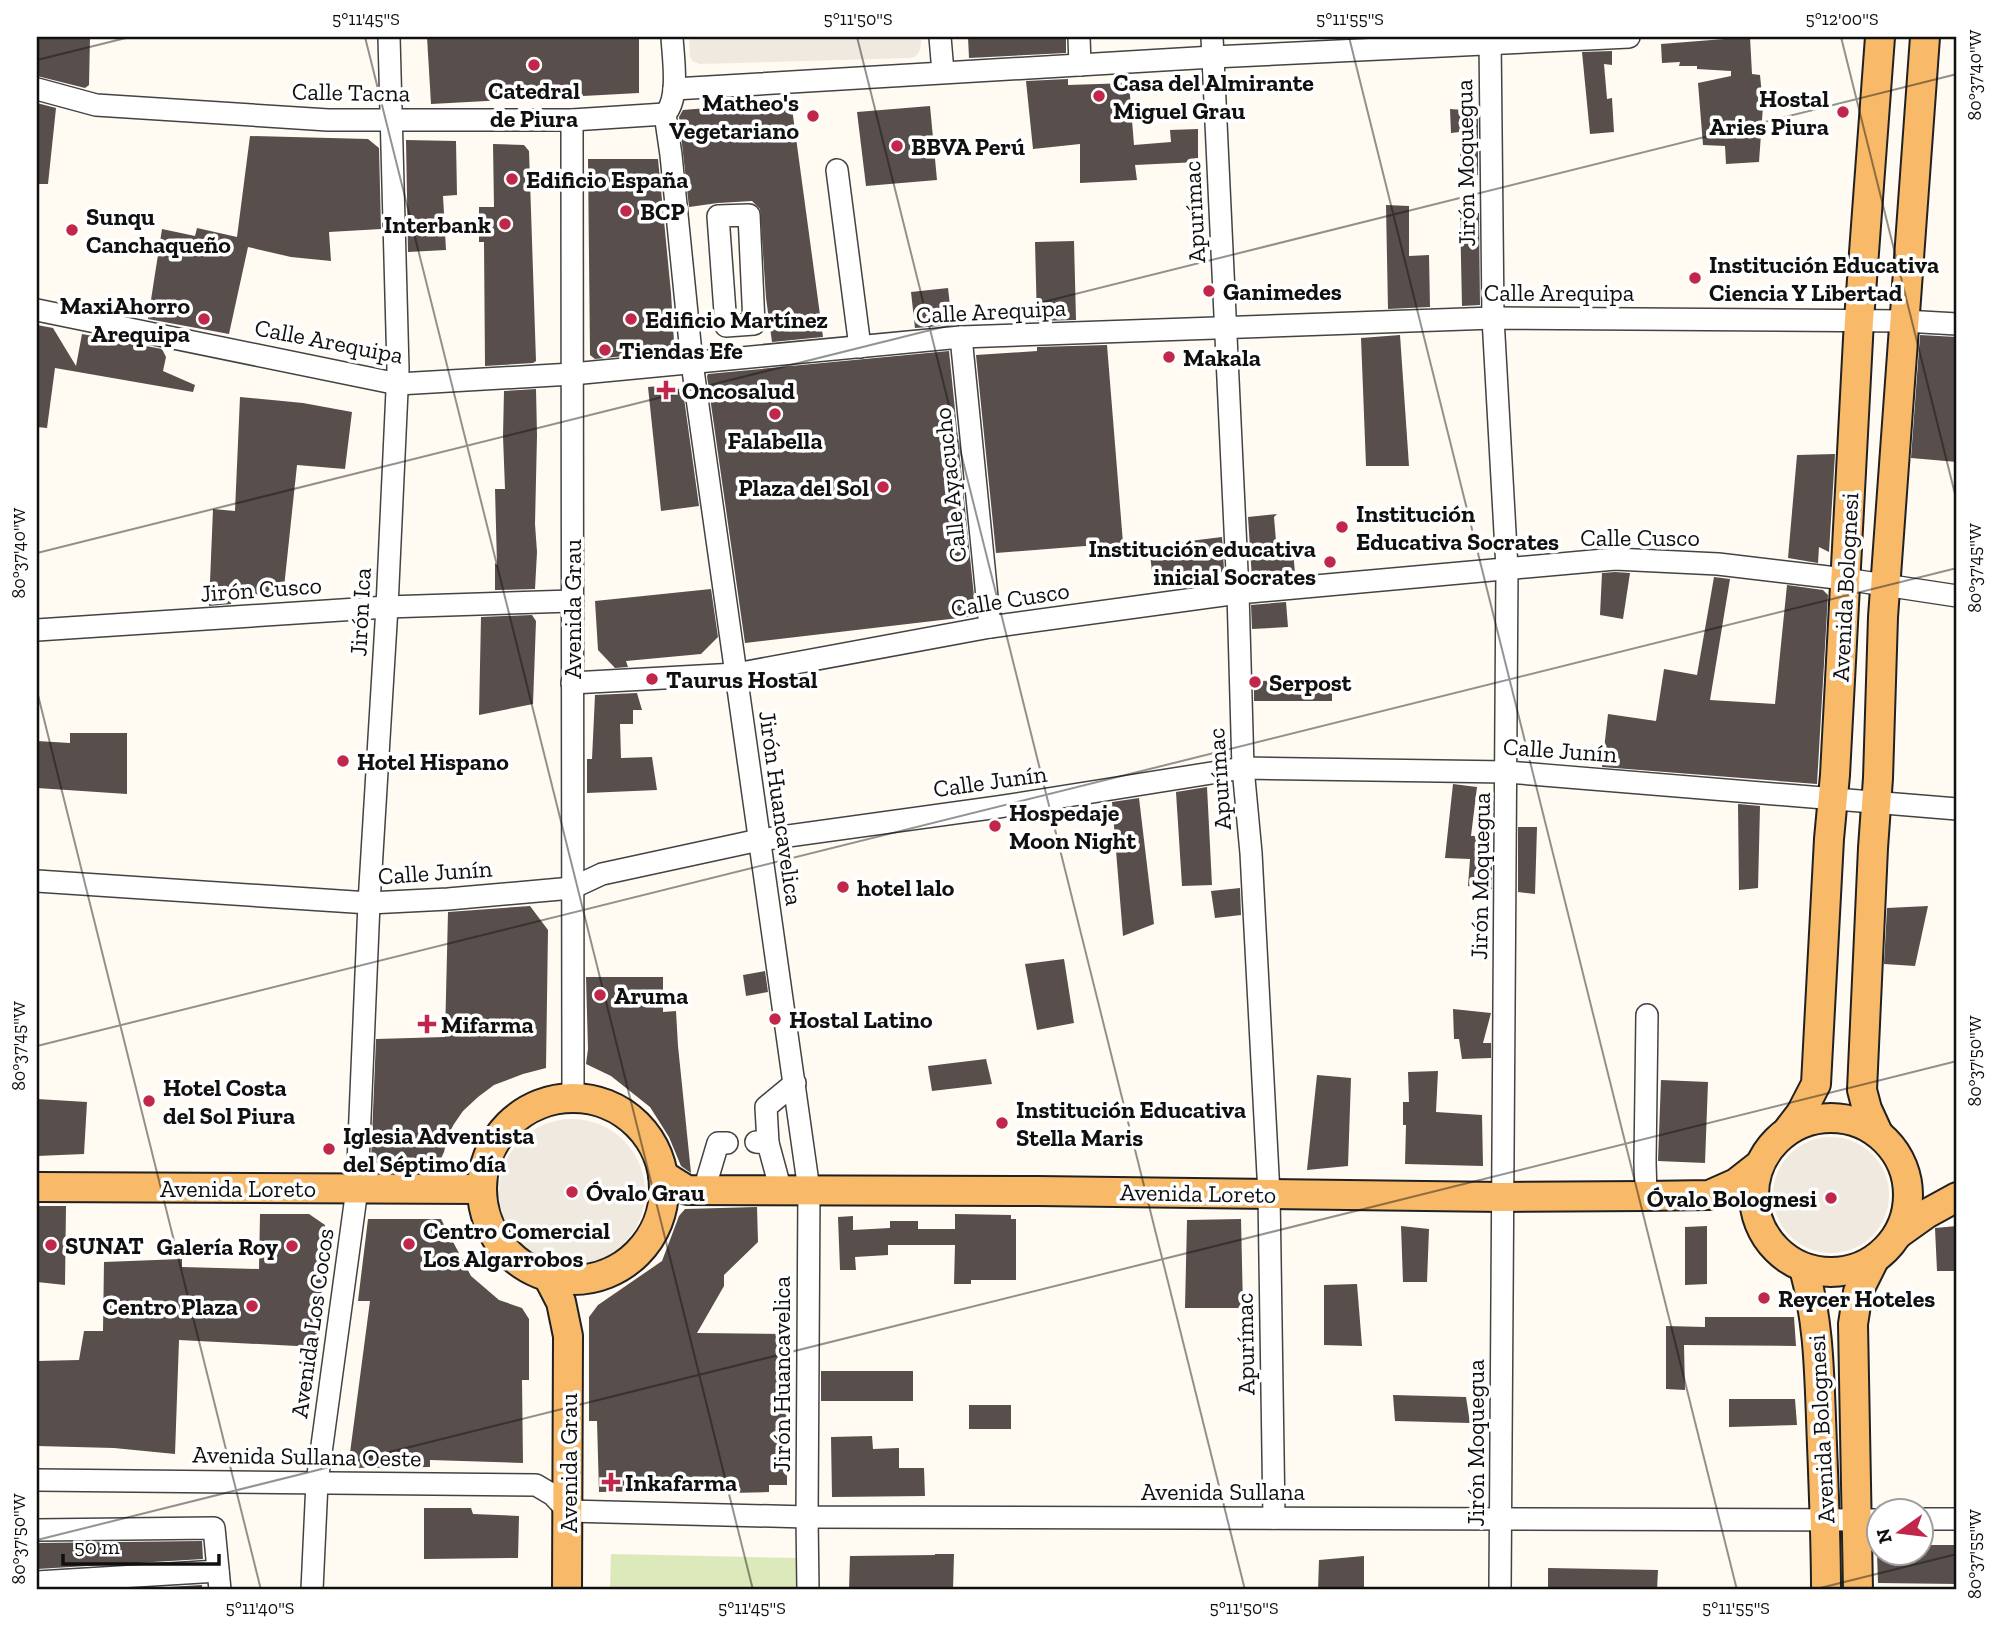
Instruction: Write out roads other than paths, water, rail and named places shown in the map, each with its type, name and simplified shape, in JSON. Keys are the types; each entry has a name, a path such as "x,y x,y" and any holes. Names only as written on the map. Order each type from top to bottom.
{"main road":[{"name":"Avenida Bolognesi","path":"1788,1130 1801,1113 1816,1084 1859,320 1880,37"},
{"name":"Avenida Bolognesi","path":"1878,1133 1862,1090 1886,585 1925,37"},
{"path":"573,1097 598,1101 622,1111 641,1128 655,1150 663,1175 662,1210 643,1247 628,1261 610,1272 591,1278 569,1280 548,1277 527,1267 508,1253 494,1234 485,1212 481,1188 486,1160 499,1135 519,1114 544,1101 573,1097"},
{"path":"1835,1117 1861,1123 1878,1133 1893,1148 1903,1166 1908,1183 1905,1218 1888,1248 1874,1260 1858,1268 1840,1272 1804,1268 1785,1258 1770,1243 1759,1224 1754,1204 1754,1184 1759,1165 1771,1145 1788,1130 1809,1120 1835,1117"},
{"name":"Avenida Loreto","path":"696,1190 1502,1197 1709,1195 1736,1183 1759,1165"},
{"path":"1903,1166 1957,1197"},
{"path":"663,1175 678,1186 696,1190"},
{"name":"Avenida Loreto","path":"37,1187 481,1188"},
{"path":"662,1210 696,1190"},
{"name":"Avenida Loreto","path":"1709,1195 1736,1206 1759,1224"},
{"path":"1898,1234 1926,1213 1957,1197"},
{"name":"Avenida Bolognesi","path":"1865,1498 1853,1324 1858,1292 1874,1260"},
{"name":"Avenida Bolognesi","path":"1804,1268 1813,1300 1817,1332 1826,1590"},
{"name":"Avenida Grau","path":"548,1277 561,1302 568,1336 567,1590"},
{"name":"Avenida Grau","path":"568,1336 577,1303 591,1278"},
{"name":"Avenida Bolognesi","path":"1858,1590 1864,1543"}],"street":[{"name":"Jirón Ica","path":"357,1189 369,903 398,384 389,37"},
{"name":"Jirón Huancavelica","path":"672,37 674,89 671,109 666,114 692,363 794,1083 808,1590"},
{"path":"940,37 943,72"},
{"path":"1079,37 1080,65"},
{"path":"674,89 1080,65 1212,47 1629,37"},
{"name":"Jirón Moquegua","path":"1490,41 1493,318 1507,568 1500,1590"},
{"name":"Apurímac","path":"1212,47 1238,593 1243,768 1251,853 1269,1194 1274,1518"},
{"name":"Calle Tacna","path":"37,89 96,105 328,120 572,120 666,114"},
{"name":"Avenida Grau","path":"572,120 573,1097"},
{"path":"837,170 860,347"},
{"path":"754,324 726,326 718,216 749,215 754,324 754,357"},
{"name":"Calle Arequipa","path":"37,310 398,384 572,374 961,337 1226,326 1493,318 1859,320 1957,324"},
{"name":"Calle Ayacucho","path":"961,337 990,627"},
{"name":"Calle Cusco","path":"572,683 736,674 990,627 1238,593 1615,559 1718,564 1957,596"},
{"name":"Jirón Cusco","path":"37,630 387,607 572,601"},
{"name":"Calle Junín","path":"37,881 369,903 572,888 602,874 759,840 998,807 1243,768 1507,772 1957,809"},
{"path":"1646,1196 1647,1015"},
{"path":"794,1083 766,1107 761,1143 795,1190"},
{"path":"696,1190 718,1143 727,1143"},
{"name":"Avenida Los Cocos","path":"312,1590 317,1482 357,1189"},
{"name":"Avenida Sullana Oeste","path":"37,1480 536,1485 553,1495 568,1511"},
{"name":"Avenida Sullana","path":"568,1511 807,1517 1864,1520"},
{"path":"1934,1519 1957,1518"},
{"path":"37,1530 214,1528 219,1581 37,1582"}],"place":[{"name":"Catedral de Piura","path":"534,65"},
{"name":"Casa del Almirante Miguel Grau","path":"1099,96"},
{"name":"Hostal Aries Piura","path":"1843,112"},
{"name":"Matheo's Vegetariano","path":"813,116"},
{"name":"BBVA Perú","path":"897,146"},
{"name":"Edificio España","path":"512,179"},
{"name":"BCP","path":"626,211"},
{"name":"Interbank","path":"505,224"},
{"name":"Sunqu Canchaqueño","path":"72,230"},
{"name":"Institución Educativa Ciencia Y Libertad","path":"1695,278"},
{"name":"Ganimedes","path":"1209,291"},
{"name":"MaxiAhorro Arequipa","path":"204,319"},
{"name":"Edificio Martínez","path":"631,319"},
{"name":"Tiendas Efe","path":"605,350"},
{"name":"Makala","path":"1169,357"},
{"name":"Oncosalud","path":"666,390"},
{"name":"Falabella","path":"775,414"},
{"name":"Plaza del Sol","path":"883,487"},
{"name":"Institución Educativa Socrates","path":"1342,527"},
{"name":"Institución educativa inicial Socrates","path":"1330,562"},
{"name":"Taurus Hostal","path":"652,679"},
{"name":"Serpost","path":"1255,682"},
{"name":"Hotel Hispano","path":"343,761"},
{"name":"Hospedaje Moon Night","path":"995,826"},
{"name":"hotel lalo","path":"843,887"},
{"name":"Aruma","path":"600,995"},
{"name":"Hostal Latino","path":"775,1019"},
{"name":"Mifarma","path":"427,1024"},
{"name":"Hotel Costa del Sol Piura","path":"149,1101"},
{"name":"Institución Educativa Stella Maris","path":"1002,1123"},
{"name":"Iglesia Adventista del Séptimo día","path":"329,1149"},
{"name":"Óvalo Grau","path":"572,1192"},
{"name":"Óvalo Bolognesi","path":"1831,1198"},
{"name":"Centro Comercial Los Algarrobos","path":"409,1244"},
{"name":"SUNAT","path":"51,1245"},
{"name":"Galería Roy","path":"292,1246"},
{"name":"Reycer Hoteles","path":"1764,1298"},
{"name":"Centro Plaza","path":"252,1306"},
{"name":"Inkafarma","path":"611,1482"}]}
